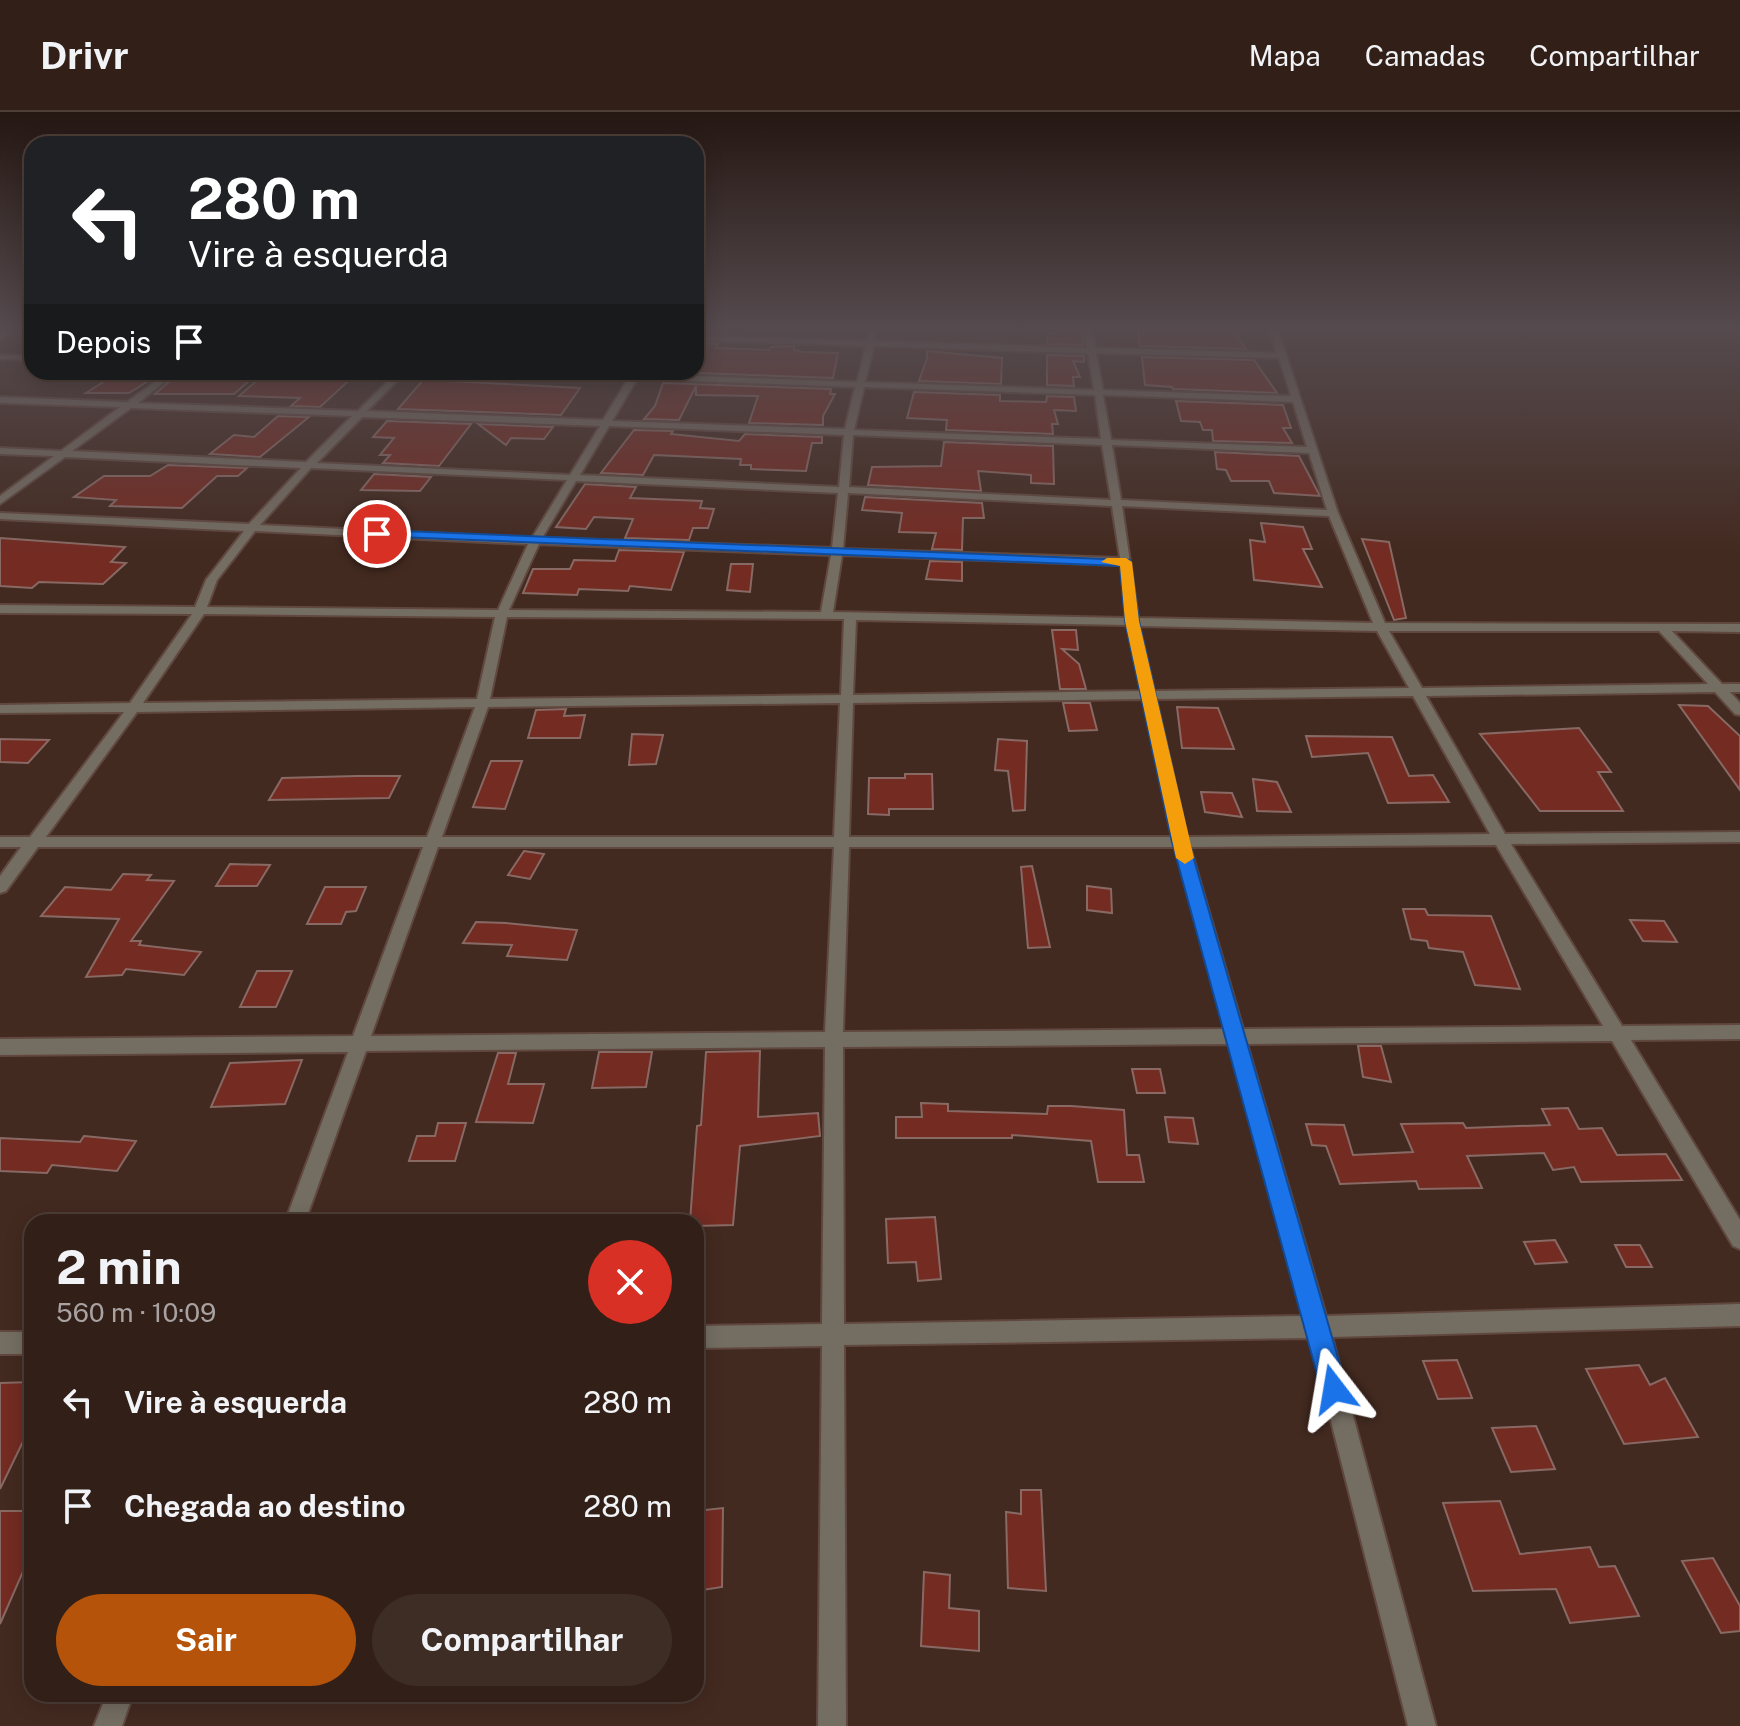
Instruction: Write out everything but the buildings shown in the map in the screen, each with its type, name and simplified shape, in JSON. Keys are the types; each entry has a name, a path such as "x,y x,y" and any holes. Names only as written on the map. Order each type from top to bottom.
{"street":[{"path":"60,402 1312,450"},
{"path":"0,501 133,402"},
{"path":"0,887 136,706 201,612 205,592 214,576 251,528 372,402"},
{"path":"298,1214 483,702 502,613 535,541 619,402"},
{"path":"826,616 837,553 849,432 857,402"},
{"path":"1100,402 1126,562 1132,621 1181,842 1318,1327 1422,1726"},
{"path":"1296,402 1333,513 1381,627 1501,840 1740,1239"},
{"path":"0,451 1333,513"},
{"path":"0,516 535,541 1126,562"},
{"path":"0,609 850,616 1381,627 1740,628"},
{"path":"832,1726 834,1038 850,616"},
{"path":"1662,628 1740,711"},
{"path":"0,709 1740,688"},
{"path":"0,842 840,843 1740,837"},
{"path":"0,1047 1740,1032"},
{"path":"704,1337 1318,1327 1740,1315"},
{"path":"0,1343 24,1343"},
{"path":"108,1726 117,1702"}],"slow traffic":[{"path":"1107,562 1126,562 1132,621 1185,858"}],"route":[{"path":"377,534 1126,562 1132,621 1181,842 1334,1389"}]}
